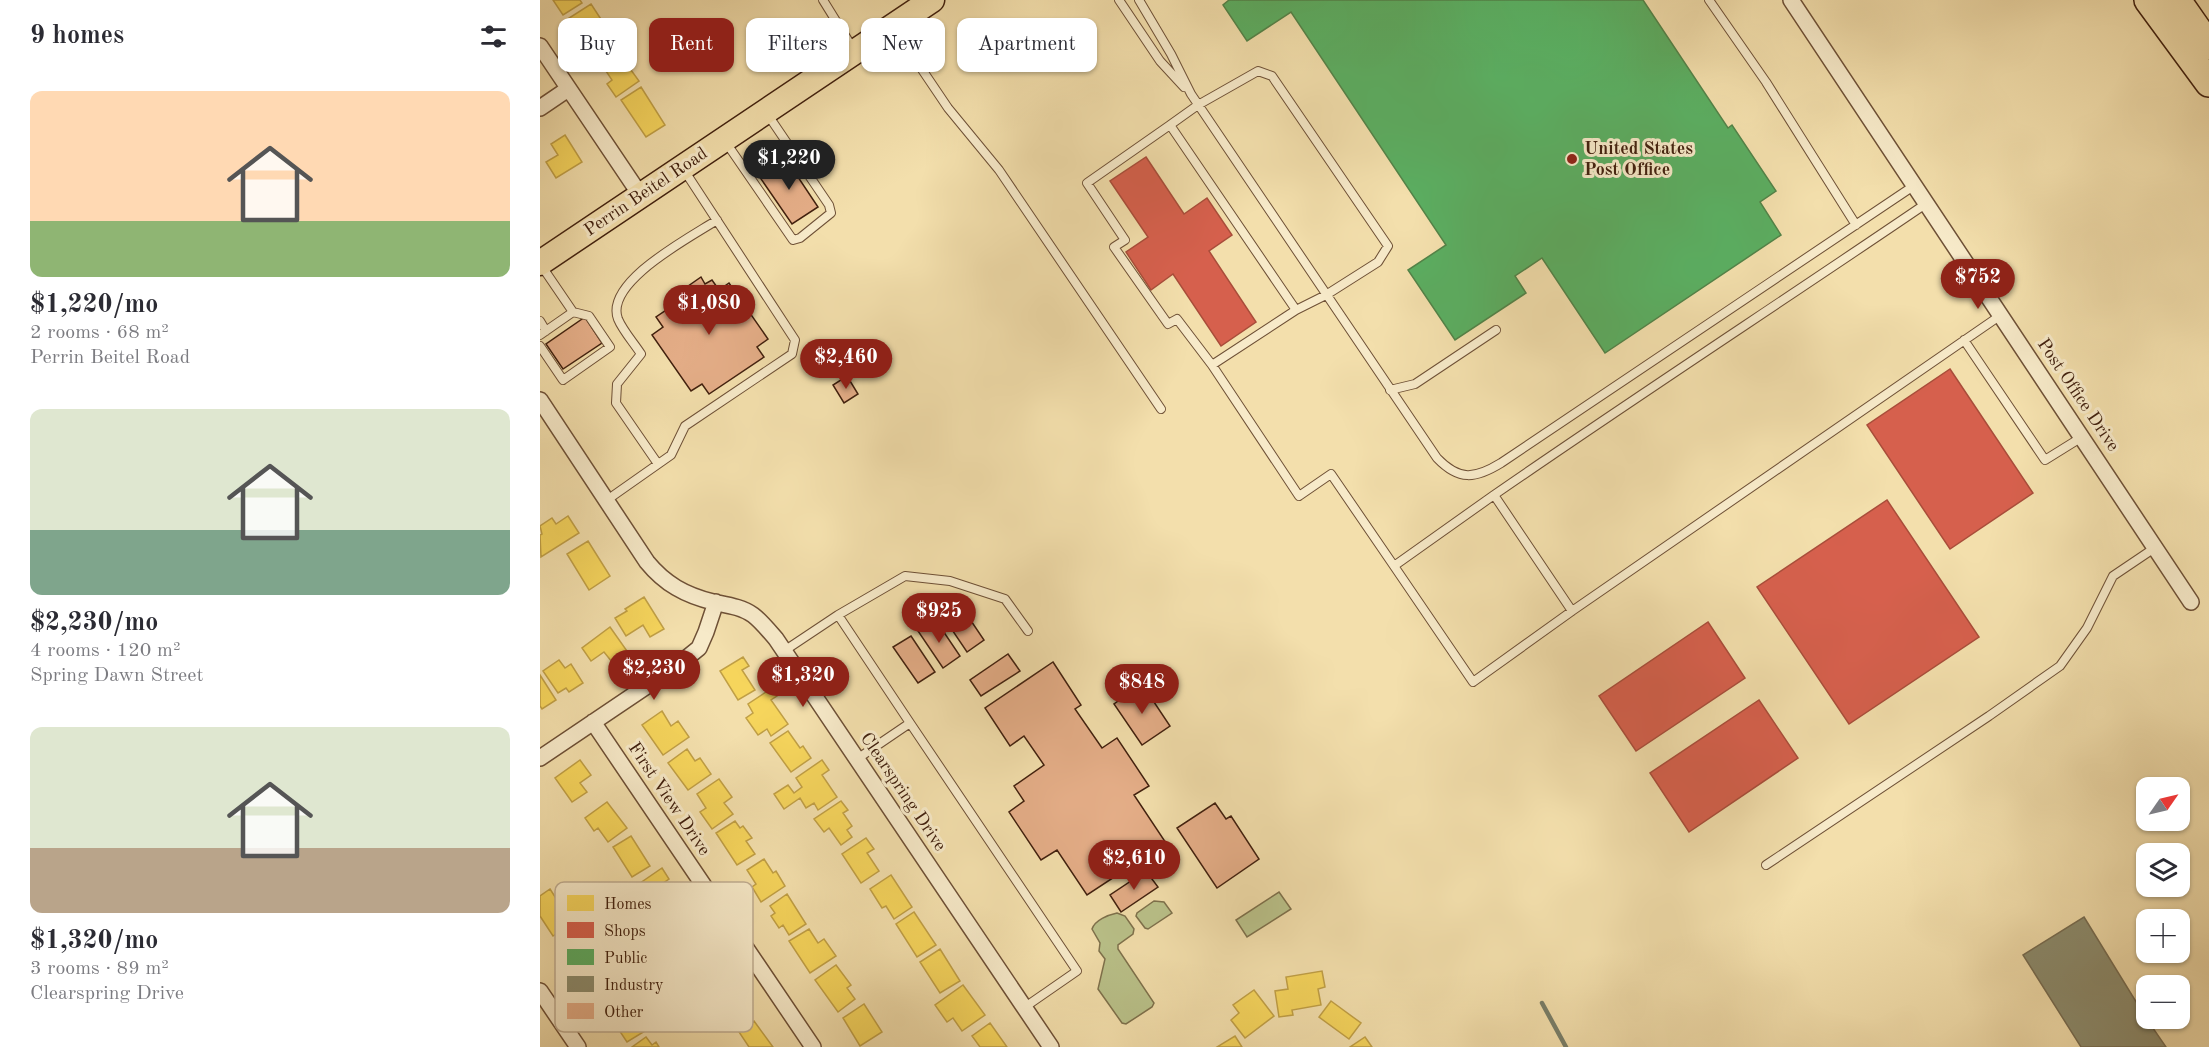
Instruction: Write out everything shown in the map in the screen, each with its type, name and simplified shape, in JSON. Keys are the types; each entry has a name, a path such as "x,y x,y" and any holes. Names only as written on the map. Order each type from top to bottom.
{"highway":[{"path":"2148,0 2209,83"},
{"path":"2177,0 2209,46"}],"main road":[{"name":"Perrin Beitel Road","path":"906,18 932,0"},
{"name":"Perrin Beitel Road","path":"540,264 861,48"}],"street":[{"name":"Post Office Drive","path":"1791,0 2191,602"},
{"path":"540,46 640,196"},
{"path":"540,108 568,89"},
{"name":"Clearspring Drive","path":"542,409 658,576 672,587 697,598 734,606 753,615 776,639 1051,1047"},
{"path":"540,758 678,665 699,648 716,602"},
{"name":"First View Drive","path":"593,722 701,882"},
{"name":"First View Drive","path":"753,958 813,1047"},
{"path":"540,991 555,1013"},
{"path":"568,1032 578,1047"}],"lane":[{"path":"823,0 855,52"},
{"path":"1119,0 1160,61 1191,94"},
{"path":"1139,0 1198,105 1390,390 1437,458 1448,470 1466,476 1485,472 1915,185"},
{"path":"1709,0 1766,82 1856,225"},
{"path":"1212,365 1296,310 1326,295 1378,262 1388,246 1272,76 1258,71 1198,105 1087,183 1125,240 1114,247 1168,324 1177,318 1212,365 1299,496 1331,474 1473,682 2001,315"},
{"path":"924,72 948,108 999,170 1161,409"},
{"path":"724,140 793,240 800,238 831,213 829,205 766,112"},
{"path":"1170,125 1296,310"},
{"path":"607,500 671,455 685,426 792,354 795,340 682,168"},
{"path":"1395,566 1641,393 1749,324 1927,203"},
{"path":"658,464 616,403 617,384 641,354 618,319 616,303 640,271 717,220"},
{"path":"540,264 573,312 589,315 610,347 563,380 540,346"},
{"path":"540,321 543,333 573,312"},
{"path":"1390,390 1415,384 1496,330"},
{"path":"1964,340 2045,460 2082,437"},
{"path":"1494,495 1572,611"},
{"path":"1766,865 2060,666 2087,628 2113,576 2156,548"},
{"path":"784,651 838,615 905,576 950,581 1005,599 1028,631"},
{"path":"838,615 1077,971 1025,1007"},
{"path":"857,759 910,723"}],"green space":[{"path":"1279,892 1291,909 1247,937 1236,920"},
{"path":"1154,901 1164,902 1172,913 1148,929 1136,916"},
{"path":"1117,913 1125,916 1134,929 1133,934 1118,945 1118,949 1154,1003 1152,1007 1126,1024 1122,1023 1098,989 1105,959 1099,951 1100,943 1092,929 1099,921"}],"building: Homes":[{"path":"553,0 580,0 582,3 563,15"},
{"path":"591,4 600,18 569,18"},
{"path":"607,72 632,72 639,81 616,97 607,84 612,80"},
{"path":"641,87 665,125 646,137 621,100"},
{"path":"565,135 582,162 556,178 546,162 558,155 551,144"},
{"path":"568,516 579,533 541,557 540,526 552,518 556,524"},
{"path":"588,541 610,576 589,590 567,554"},
{"path":"644,597 664,629 650,637 643,625 626,636 615,618"},
{"path":"610,627 627,651 612,662 604,652 591,661 582,648"},
{"path":"743,657 749,666 742,670 755,690 738,700 720,671"},
{"path":"559,660 565,668 571,664 583,683 569,692 566,688 558,693 543,671"},
{"path":"540,675 556,700 542,709 540,706"},
{"path":"775,686 780,694 771,700 788,724 771,736 767,729 758,735 746,718 753,713 748,704"},
{"path":"662,711 671,726 678,721 689,737 663,755 642,725"},
{"path":"788,731 800,748 803,746 811,758 791,772 770,743"},
{"path":"687,749 695,761 700,758 711,774 688,790 668,763"},
{"path":"580,760 591,775 580,783 587,792 572,802 555,778"},
{"path":"822,760 829,770 822,775 837,797 818,810 814,803 806,808 800,798 784,809 774,794 788,785 794,793 802,787 796,778"},
{"path":"719,779 732,797 724,803 733,814 712,829 700,812 706,808 697,794"},
{"path":"841,801 848,810 843,813 852,826 847,830 852,837 841,845 829,828 824,832 814,819"},
{"path":"607,802 627,828 608,842 598,828 594,831 585,818"},
{"path":"735,821 740,828 743,826 752,838 746,841 755,854 737,865 716,833"},
{"path":"631,836 650,866 632,877 613,847"},
{"path":"866,838 874,849 867,853 879,871 861,883 842,854"},
{"path":"764,859 773,873 776,871 785,886 761,902 753,889 756,884 747,870"},
{"path":"662,868 669,879 665,882 642,882"},
{"path":"891,875 912,907 894,919 886,906 882,908 870,889"},
{"path":"550,889 555,897 555,935 553,936 540,916 540,896"},
{"path":"787,894 806,924 789,935 783,925 779,928 771,916 775,913 770,906"},
{"path":"914,912 936,945 917,957 896,924"},
{"path":"809,929 818,943 824,939 836,956 810,973 789,941"},
{"path":"940,949 960,981 940,993 920,962"},
{"path":"836,965 851,985 847,988 855,999 838,1012 815,980"},
{"path":"1322,971 1325,987 1318,989 1321,1005 1292,1010 1293,1015 1279,1017 1275,991 1288,989 1286,977"},
{"path":"963,985 985,1015 962,1031 953,1018 947,1022 935,1005"},
{"path":"1254,990 1274,1016 1245,1038 1231,1020 1239,1013 1233,1005"},
{"path":"1331,1001 1361,1023 1349,1039 1319,1017"},
{"path":"864,1004 882,1032 860,1046 843,1018"},
{"path":"753,1022 773,1047 749,1047 739,1032 753,1032"},
{"path":"990,1023 1007,1047 980,1047 972,1036"},
{"path":"620,1032 643,1032 627,1042"},
{"path":"1235,1036 1242,1047 1217,1047"},
{"path":"646,1037 652,1045 656,1042 659,1047 632,1047"},
{"path":"1365,1037 1372,1047 1350,1047"}],"building: Shops":[{"path":"1146,157 1184,214 1207,198 1232,235 1209,251 1256,322 1221,346 1173,274 1151,290 1126,252 1148,237 1110,181"},
{"path":"1950,369 2033,493 1950,549 1867,425"},
{"path":"1887,500 1979,637 1849,724 1757,587"},
{"path":"1708,622 1745,678 1636,751 1599,696"},
{"path":"1759,700 1798,758 1689,832 1650,773"}],"building: Public":[{"name":"United States Post Office","path":"1229,0 1643,0 1728,128 1732,125 1776,191 1760,202 1781,235 1605,353 1542,258 1515,276 1526,293 1455,340 1408,270 1446,245 1291,12 1247,41 1223,5"}],"building: Industry":[{"path":"2084,917 2136,1002 2136,1029 2154,1029 2166,1047 2081,1047 2023,955"}],"building: Other":[{"path":"786,159 818,207 792,224 759,176"},
{"path":"701,277 705,284 712,280 719,290 729,283 768,339 757,347 764,357 709,394 702,384 691,391 652,335 663,327 656,317 678,302 674,296"},
{"path":"585,317 602,343 563,369 546,344"},
{"path":"847,376 858,394 844,403 833,385"},
{"path":"959,603 984,640 967,652 942,615"},
{"path":"935,619 960,656 943,668 918,631"},
{"path":"911,636 935,672 918,683 893,647"},
{"path":"1008,654 1020,671 981,696 970,680"},
{"path":"1053,662 1081,705 1075,709 1102,748 1117,738 1149,786 1134,795 1166,843 1087,895 1057,850 1041,860 1009,812 1024,801 1014,786 1044,765 1024,736 1010,746 985,708"},
{"path":"1142,684 1170,726 1142,745 1114,704"},
{"path":"1215,803 1226,819 1231,816 1259,859 1217,888 1177,828"},
{"path":"1146,871 1158,887 1121,912 1110,895"}],"waterway":[{"path":"1542,1003 1566,1047"}],"place":[{"name":"United States Post Office","path":"1572,159"}]}
